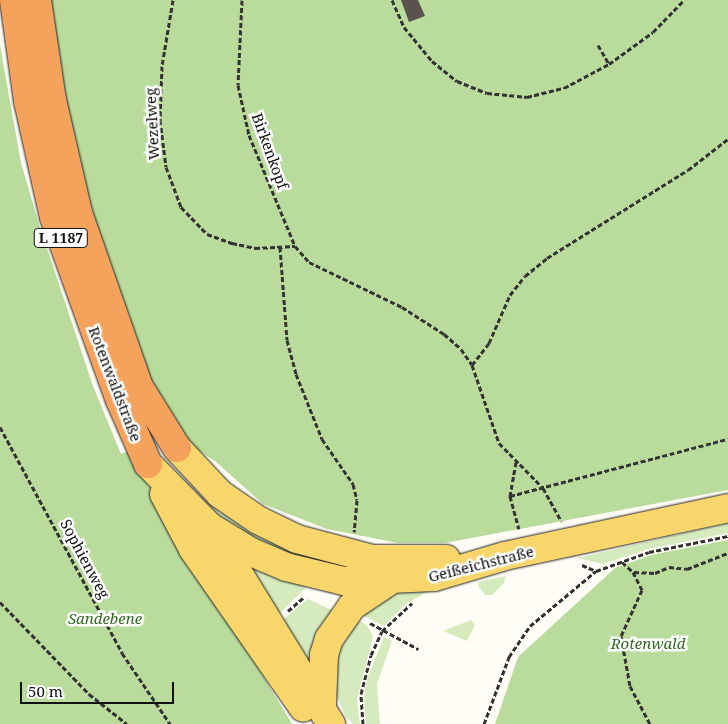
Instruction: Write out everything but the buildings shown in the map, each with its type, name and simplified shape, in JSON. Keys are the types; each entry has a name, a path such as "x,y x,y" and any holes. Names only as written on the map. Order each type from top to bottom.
{"highway":[{"name":"Rotenwaldstraße","path":"14,0 28,101 54,218 120,400 148,464"},
{"name":"Rotenwaldstraße","path":"37,0 53,108 78,213 140,387 177,448"}],"main road":[{"name":"Rotenwaldstraße","path":"177,448 210,527 324,718"},
{"name":"Rotenwaldstraße","path":"177,448 197,472 238,507 276,530 316,546 351,556 393,560 513,546"},
{"name":"Geißeichstraße","path":"148,464 210,527 252,552 300,572 344,581 388,582 444,576 513,546 728,508"},
{"name":"Rotenwaldstraße","path":"148,464 193,549 262,652 308,715 324,718"},
{"path":"324,718 324,655 329,639 352,606 388,582"}],"path":[{"name":"Wezelweg","path":"173,0 160,94 162,143 172,188 181,207 207,234 255,248 295,246"},
{"name":"Birkenkopf","path":"242,0 239,18 239,93 249,135 295,246"},
{"path":"392,0 404,27 432,61 457,81 487,93 526,97 564,88 609,64 653,32 684,0"},
{"path":"598,45 609,64"},
{"path":"472,365 489,343 510,295 525,276 547,258 688,170 728,139"},
{"path":"295,246 308,262 402,308 444,334 472,365 499,443 543,488 557,514"},
{"path":"280,247 287,340 294,366 322,439 353,484 357,500 353,536"},
{"name":"Sophienweg","path":"0,427 122,653 170,724"},
{"path":"510,496 728,438"},
{"path":"513,546 510,496 516,461"},
{"path":"633,572 655,573 669,567 687,569 728,552"},
{"path":"622,562 633,572 642,590 621,636 630,686 650,724"},
{"path":"484,724 509,657 530,626 596,571"},
{"path":"282,615 312,592"},
{"path":"362,724 361,703 364,678 382,630 416,601"},
{"path":"0,602 89,694 127,724"},
{"path":"362,618 418,649"}],"green space":[{"path":"48,0 728,0 728,490 445,543 398,543 327,529 263,504 215,461 188,444 172,420 146,370 82,193"},
{"name":"Sandebene","path":"0,45 21,163 39,224 93,386 121,454 128,451 292,724 0,724"},
{"path":"209,502 297,552 324,561 319,569 222,524"},
{"path":"728,523 728,533 648,549 603,564 578,558"},
{"name":"Rotenwald","path":"728,540 728,724 495,724 518,657 615,568 651,555"},
{"path":"243,558 310,583 278,615"},
{"path":"506,576 504,583 492,595 485,595 479,587 478,582"},
{"path":"397,589 430,590 406,604 384,626 362,615"},
{"path":"308,599 336,612 316,672 283,626 284,619"},
{"path":"351,617 367,625 373,637 357,699 360,724 353,724 346,717 332,686 340,634"},
{"path":"471,620 475,625 467,641 443,631"},
{"path":"384,637 392,641 377,684 380,724 366,724 364,697 367,679"}]}
